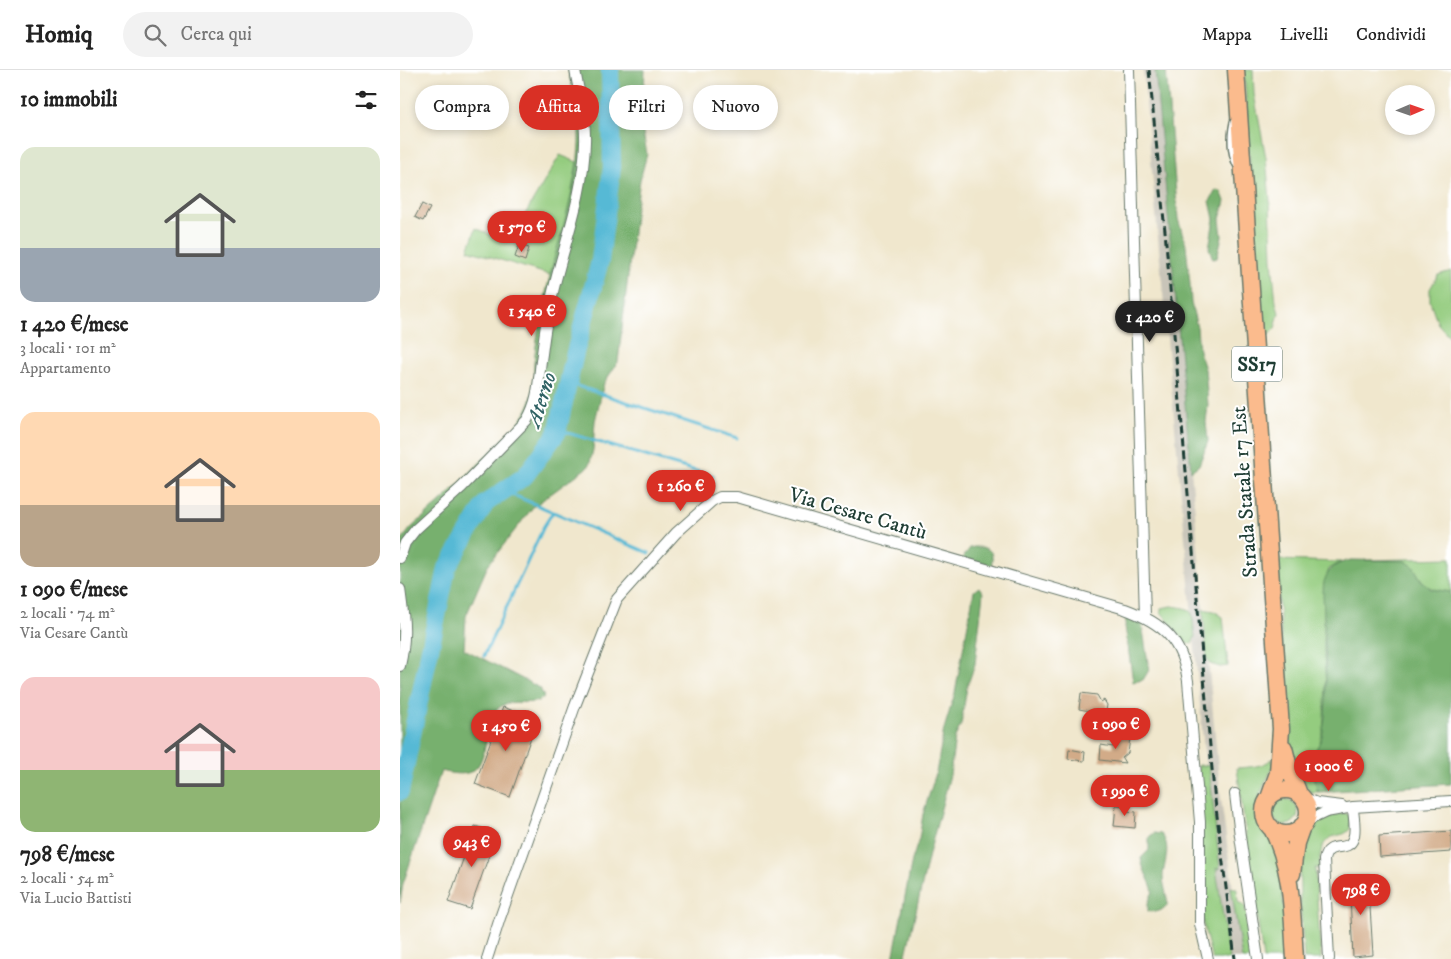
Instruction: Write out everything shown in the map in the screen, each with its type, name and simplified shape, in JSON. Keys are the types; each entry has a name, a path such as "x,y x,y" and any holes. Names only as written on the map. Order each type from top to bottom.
{"main road":[{"name":"Strada Statale 17 Est","path":"1237,71 1281,729 1278,773 1269,798"},
{"name":"Strada Statale 17 Est","path":"1281,729 1290,770 1300,796"},
{"path":"1269,798 1278,791 1286,790 1293,791 1300,796"},
{"name":"SS17","path":"1290,892 1294,854 1307,809 1300,796"},
{"name":"SS17","path":"1269,798 1264,813 1283,854 1290,892 1295,959"},
{"path":"1271,827 1286,833 1293,832 1303,824"}],"street":[{"path":"400,558 405,543 416,529 462,487 527,420 533,409 538,395 550,304 570,229 583,165 585,140 575,70"},
{"path":"1129,70 1145,617"},
{"name":"Via Cesare Cantù","path":"487,959 575,706 616,600 676,533 712,501 720,497 737,497 1125,609 1145,617 1160,626 1173,639 1183,658 1186,672 1200,822 1200,924 1202,940 1208,959"},
{"path":"400,589 405,622 405,643 400,666"},
{"path":"1235,794 1258,959"},
{"path":"1300,796 1317,802 1353,807"},
{"path":"1303,824 1326,812 1353,807 1451,801"},
{"path":"1330,959 1324,857 1329,849 1347,845 1352,840 1354,835 1353,807"}],"shaded area":[{"path":"1143,70 1155,70 1220,791 1242,959 1229,959 1211,828"}],"green space":[{"path":"568,70 645,70 644,85 609,85 609,130 643,130 647,154 640,180 636,207 618,362 604,383 595,421 593,450 589,466 533,507 488,565 466,616 464,649 540,688 544,697 535,702 512,702 498,708 495,712 479,764 474,770 456,774 441,771 403,884 400,903 400,542 411,528 446,497 516,426 530,401 533,392 534,362 540,318 572,195 578,162 578,130 599,130 599,85 571,85"},
{"path":"1155,70 1166,70 1178,219 1186,245 1191,303 1197,327 1199,351 1205,369 1208,441 1199,465 1191,471"},
{"path":"1244,70 1253,70 1254,94 1266,158 1272,260 1276,303 1279,313 1275,328 1261,343"},
{"path":"560,155 577,162 567,218 550,275 468,250 476,228 508,243"},
{"path":"1216,190 1221,191 1225,201 1220,219 1222,236 1217,258 1213,259 1209,248 1214,219 1210,201"},
{"path":"1451,271 1451,338 1438,324 1430,301 1430,289 1438,275"},
{"path":"970,548 988,549 992,554 991,568 962,559"},
{"path":"1451,558 1451,592 1437,590 1428,586 1413,566 1365,560"},
{"path":"1276,560 1341,562 1329,569 1324,584 1326,688 1323,731 1319,746 1312,756 1311,767 1318,792 1310,792 1302,777 1291,746 1288,730"},
{"path":"1351,560 1405,561 1413,566 1421,580 1431,589 1451,592 1451,784 1318,792 1311,764 1313,755 1322,737 1325,718 1324,582 1328,573 1334,567"},
{"path":"979,587 983,593 975,664 967,687 961,725 955,737 950,775 930,850 905,959 893,959 912,860 919,839 923,814 936,773 944,729 955,693 974,591"},
{"path":"1172,606 1185,608 1192,613 1195,637 1192,643 1188,644 1185,642 1161,612 1161,608"},
{"path":"1203,609 1214,611 1223,617 1228,666 1220,667 1210,664 1207,659"},
{"path":"1127,612 1141,617 1149,670 1143,680 1133,682 1125,626"},
{"path":"1272,759 1274,765 1260,794 1259,812 1263,824 1276,840 1290,959 1263,959 1237,768 1260,765"},
{"path":"1198,765 1209,766 1220,869 1216,868 1229,959 1212,959 1203,924"},
{"path":"1285,799 1294,803 1298,812 1294,821 1285,825 1276,821 1272,812 1276,803"},
{"path":"1344,813 1349,815 1350,829 1345,833 1330,838 1324,844 1320,858 1320,868 1315,868 1321,959 1304,959 1300,874 1303,842 1308,832 1320,821"},
{"path":"1154,833 1161,834 1167,849 1163,876 1168,904 1157,912 1148,911 1148,903 1153,891 1141,858 1149,850 1149,837"},
{"path":"1231,887 1237,889 1238,902 1245,906 1254,959 1242,959"}],"building":[{"path":"422,204 430,208 423,221 415,217"},
{"path":"530,215 552,223 548,233 536,227 533,234 524,230"},
{"path":"519,245 529,248 525,261 515,257"},
{"path":"1081,693 1097,695 1101,702 1104,700 1107,705 1104,723 1090,721 1090,711 1079,709"},
{"path":"503,707 537,720 510,797 475,784"},
{"path":"1115,736 1130,738 1128,753 1122,758 1125,763 1100,760 1101,745 1113,747"},
{"path":"1069,749 1085,752 1084,761 1068,759"},
{"path":"1116,805 1127,806 1126,811 1136,812 1135,828 1114,826"},
{"path":"475,826 497,833 470,909 448,902"},
{"path":"1451,831 1451,852 1380,857 1379,836"},
{"path":"1368,875 1373,955 1353,957 1349,876"}],"waterway":[{"name":"Aterno","path":"400,792 447,568 486,503 525,476 557,433 575,353 600,261 612,167 610,70"},
{"path":"568,383 737,438"},
{"path":"558,430 713,476"},
{"path":"504,491 649,553"},
{"path":"484,656 544,526 553,512"}],"railway":[{"path":"1149,70 1214,792 1235,959"}]}
